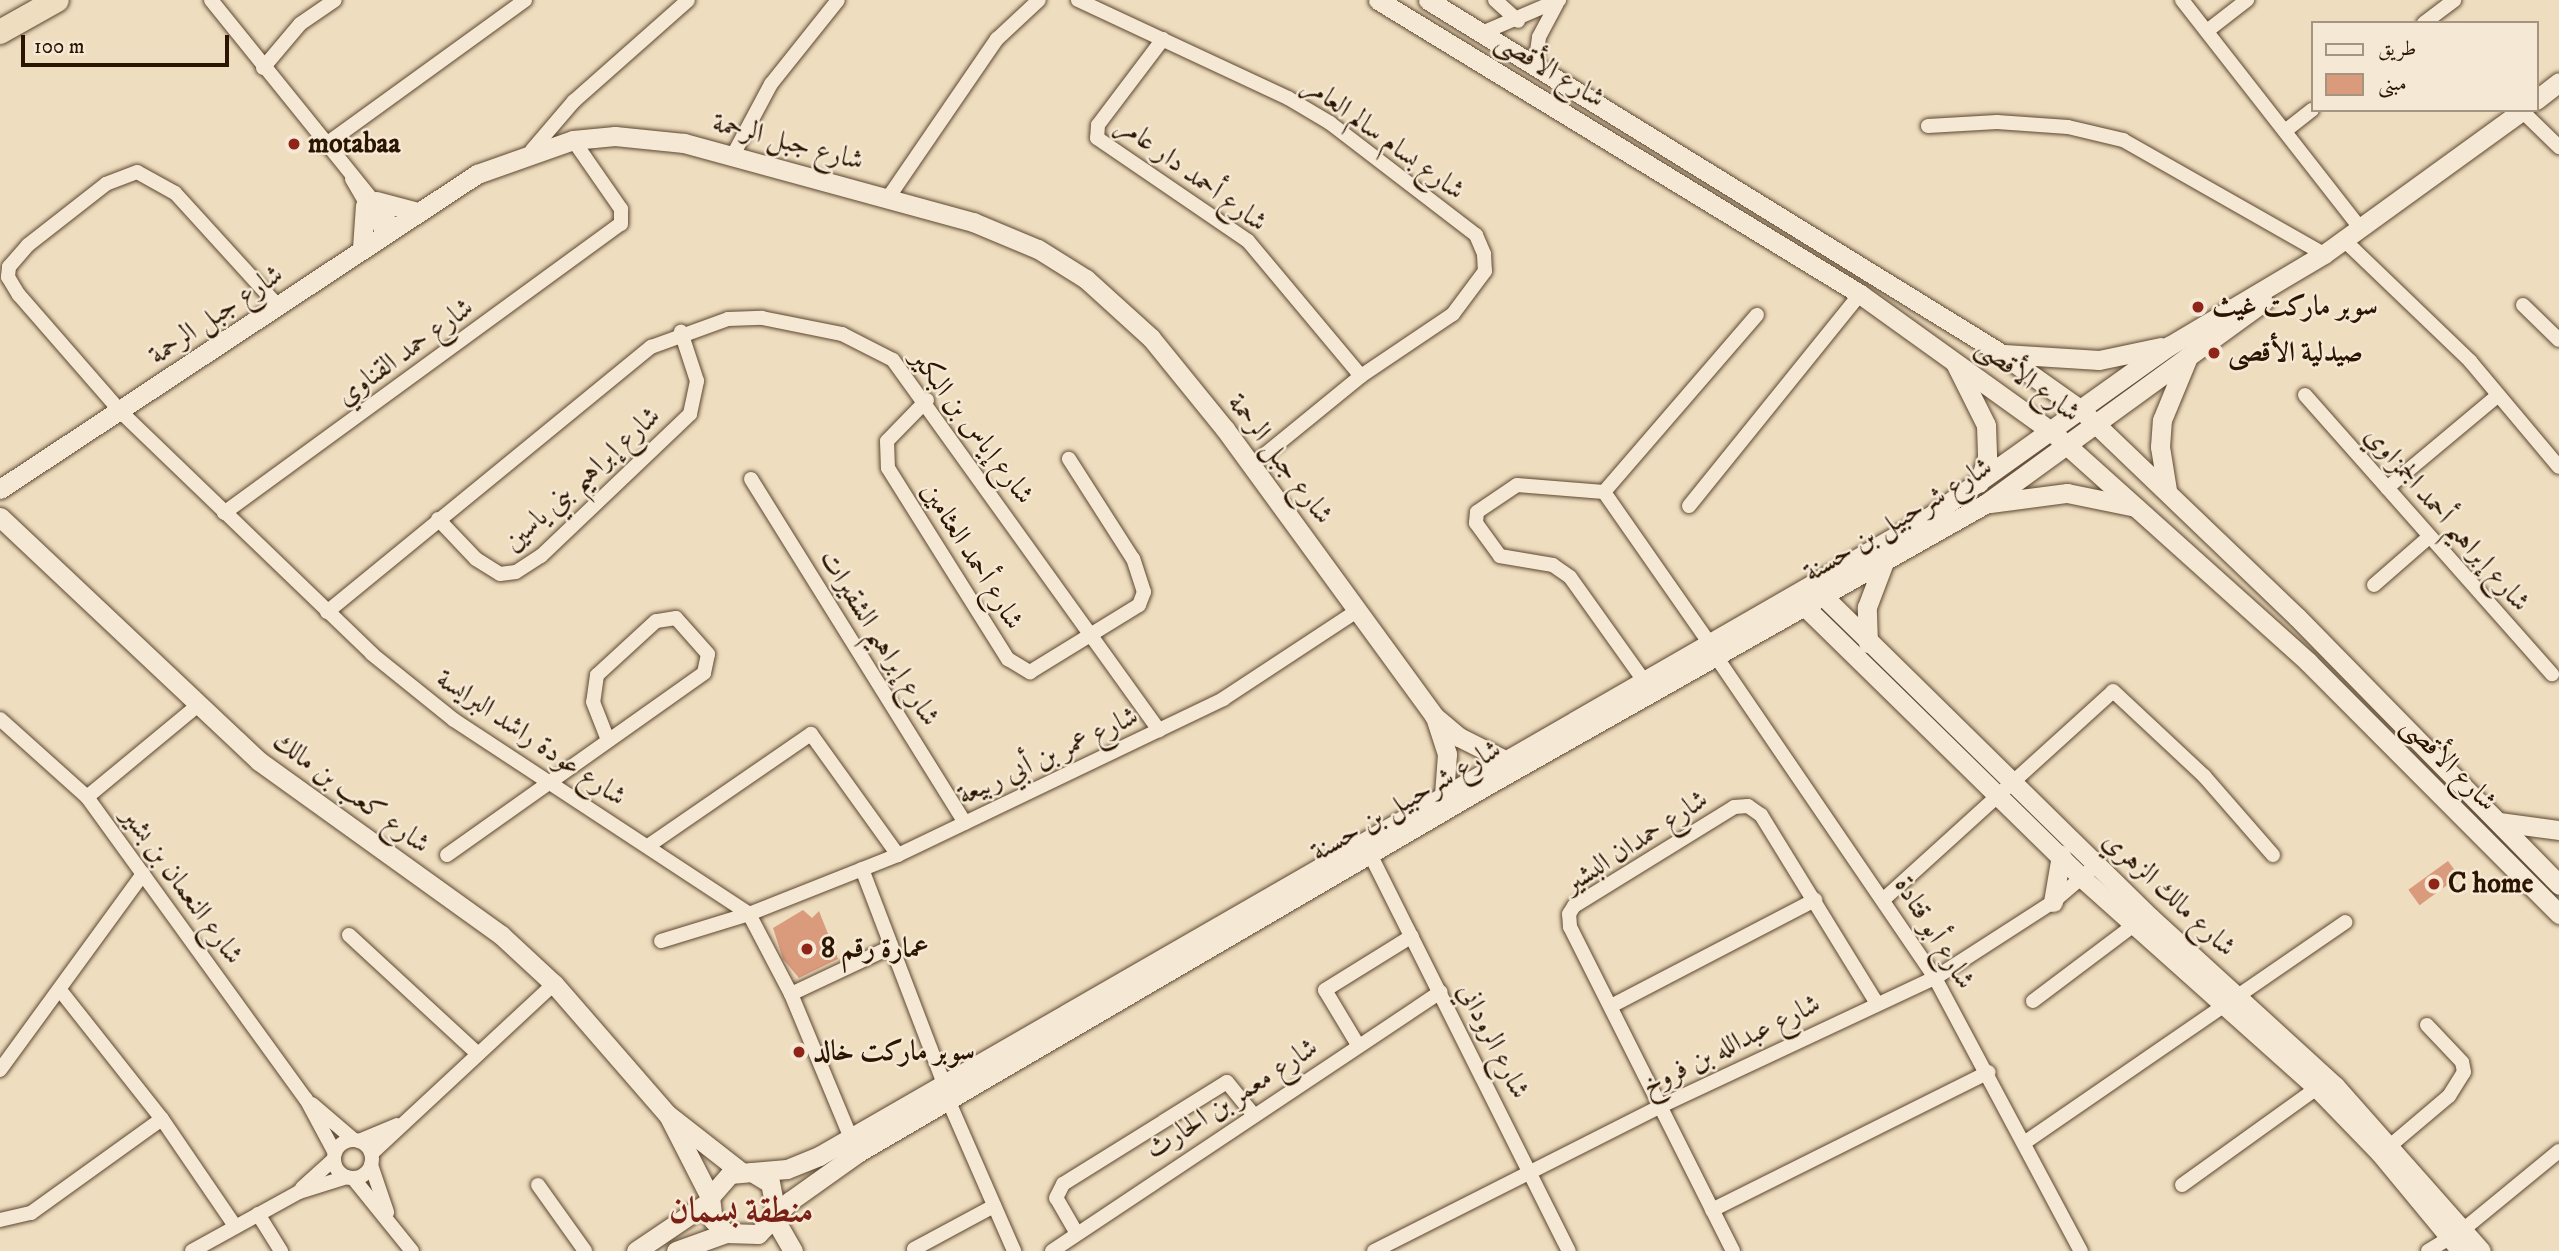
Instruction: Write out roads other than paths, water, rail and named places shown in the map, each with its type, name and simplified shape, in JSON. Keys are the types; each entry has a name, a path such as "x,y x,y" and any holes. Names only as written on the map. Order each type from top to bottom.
{"highway":[{"path":"0,32 57,0"}],"street":[{"path":"211,0 262,68 352,178 389,230"},
{"path":"262,68 300,24 335,0"},
{"path":"325,145 526,0"},
{"path":"532,150 574,101 688,0"},
{"path":"732,157 771,84 838,0"},
{"path":"888,198 1003,30 1039,0"},
{"name":"شارع بسام سالم العامر","path":"1078,0 1163,39 1330,123 1476,235 1485,271 1475,291 1453,314 1361,376 1252,465"},
{"name":"شارع الأقصى","path":"1378,0 1860,293 2052,432 2142,509 2308,662 2559,914"},
{"name":"شارع الأقصى","path":"1428,0 2002,354 2081,410 2167,490 2559,885"},
{"path":"1495,0 1518,22"},
{"path":"1482,33 1518,22 1559,0"},
{"path":"1535,66 1539,37 1559,0"},
{"path":"2182,0 2360,228"},
{"path":"2207,31 2247,0"},
{"path":"2427,21 2454,0"},
{"name":"شارع أحمد دار عامر","path":"1163,39 1098,125 1097,138 1248,241 1361,376"},
{"path":"2538,98 2559,82"},
{"path":"2285,131 2310,112"},
{"path":"2002,354 2099,360 2169,346 2286,279 2324,254 2521,112"},
{"path":"2523,112 2559,146"},
{"path":"1928,126 2044,126 2123,141 2324,254"},
{"name":"شارع جبل الرحمة","path":"0,489 122,413 362,248 477,174 532,150 573,140 648,138 888,198 998,231 1086,279 1151,338 1252,465 1354,613 1434,716 1459,737 1503,759"},
{"name":"شارع حمد القناوي","path":"224,513 615,230 623,213 573,140"},
{"name":"شارع عودة راشد البرايسة","path":"278,306 164,183 137,172 106,184 28,245 9,267 8,277 122,413 327,612 454,720 749,914 791,994 851,1138"},
{"path":"370,203 418,212"},
{"path":"362,248 370,203"},
{"path":"2344,240 2470,361 2559,467"},
{"name":"شارع شرحبيل بن حسنة","path":"1817,590 1884,562 1985,504 2097,426 2190,354 2269,298 2286,279"},
{"path":"1689,506 1860,293"},
{"path":"2523,305 2559,340"},
{"path":"1642,678 1570,577 1553,565 1510,562 1476,523 1478,512 1517,485 1604,492 1757,316"},
{"name":"شارع إياس بن البكير","path":"327,612 628,363 681,332 729,319 762,318 842,334 893,360 927,400 1159,730"},
{"name":"شارع إبراهيم بني ياسين","path":"438,519 476,559 500,574 516,572 541,556 690,414 697,381 681,332"},
{"name":"شارع شرحبيل بن حسنة","path":"746,1172 804,1164 851,1138 947,1093 1370,854 1712,649 1817,590 1979,483 2169,346"},
{"path":"2167,490 2160,447 2162,420 2190,354"},
{"path":"1953,359 1986,425 1987,457 1979,483"},
{"name":"شارع إبراهيم أحمد الجمزاوي","path":"2305,396 2552,674"},
{"path":"2387,488 2497,396"},
{"name":"شارع أحمد العثامين","path":"927,400 887,441 888,468 1008,659 1030,672 1092,637"},
{"path":"1069,459 1143,579 1139,606 1092,637"},
{"name":"شارع إبراهيم الشقيرات","path":"751,479 965,823"},
{"name":"شارع أبو قتادة","path":"1604,492 1884,899 1935,978 1989,1072 2081,1251"},
{"path":"1985,504 2067,493 2142,509"},
{"name":"شارع كعب بن مالك","path":"0,517 197,706 299,793 501,935 554,984 667,1114 746,1172"},
{"path":"2374,584 2429,537"},
{"path":"1868,643 1867,607 1884,562"},
{"name":"شارع مالك الزهري","path":"1817,590 2007,790 2089,871 2391,1146 2459,1239"},
{"name":"شارع شرحبيل بن حسنة","path":"775,1215 859,1152 947,1093 1503,759 1642,678 1780,621 1799,601"},
{"name":"شارع مالك الزهري","path":"1799,601 2007,790 2061,855 2089,871 2135,924 2232,1002 2459,1239 2481,1251"},
{"name":"شارع عمر بن أبي ربيعة","path":"662,941 749,914 898,855 1223,699 1354,613"},
{"path":"447,855 546,780 608,740 709,665 699,639 677,618 656,621 597,675 593,702 608,740"},
{"path":"1780,621 1829,630"},
{"path":"1884,899 2113,691 2204,776 2273,855"},
{"path":"87,797 197,706"},
{"name":"شارع جبل الرحمة","path":"1434,716 1447,754 1444,795"},
{"name":"شارع النعمان بن بشير","path":"0,719 87,797 306,1099 334,1156 350,1178"},
{"path":"648,846 811,734 898,855"},
{"name":"شارع حمدان البشير","path":"1733,1251 1659,1107 1613,1005 1570,927 1569,914 1574,906 1734,807 1748,806 1761,815 1876,1002"},
{"path":"2499,822 2559,830"},
{"name":"شارع الروداني","path":"1370,854 1569,1251"},
{"path":"2053,902 2061,855"},
{"path":"862,869 947,1093 1014,1251"},
{"name":"شارع عبدالله بن فروخ","path":"1374,1251 1659,1107 1876,1002 1935,978 2053,902 2089,871"},
{"path":"0,1070 143,874"},
{"path":"1613,1005 1815,900"},
{"path":"2024,1143 2345,922"},
{"path":"2033,1001 2135,924"},
{"path":"349,935 477,1053"},
{"path":"1358,1045 1325,990 1412,936"},
{"path":"791,994 891,947"},
{"path":"192,1251 299,1192 350,1178 477,1053 554,984"},
{"path":"60,990 162,1119 235,1226"},
{"name":"شارع معمر بن الحارث","path":"1052,1251 1252,1113 1441,992"},
{"path":"2391,1146 2449,1096 2465,1072 2462,1062 2427,1025"},
{"path":"1712,1210 1989,1072"},
{"path":"1076,1232 1056,1198 1063,1184 1227,1082 1252,1113"},
{"path":"2182,1185 2317,1088"},
{"name":"شارع النعمان بن بشير","path":"306,1099 356,1140 372,1159"},
{"name":"شارع كعب بن مالك","path":"667,1114 710,1199"},
{"path":"0,1220 31,1213 162,1119"},
{"path":"299,1192 334,1156 356,1140 411,1119"},
{"path":"2428,1251 2459,1239 2559,1151"},
{"path":"372,1159 388,1217"},
{"path":"636,1251 710,1199 721,1180 746,1172 769,1184 775,1215 793,1251"},
{"path":"350,1178 388,1217 412,1251"},
{"path":"538,1185 585,1251"},
{"path":"710,1199 713,1220 754,1251"},
{"path":"915,1249 994,1206"},
{"path":"258,1214 281,1251"},
{"path":"676,1251 731,1235 758,1234 775,1215"}],"place":[{"name":"motabaa","path":"294,144"},
{"name":"سوبر ماركت غيث","path":"2198,307"},
{"name":"صيدلية الأقصى","path":"2214,353"},
{"name":"C home","path":"2434,884"},
{"name":"عمارة رقم 8","path":"807,949"},
{"name":"سوبر ماركت خالد","path":"799,1052"}],"district":[{"name":"منطقة بسمان","path":"741,1211"}]}
